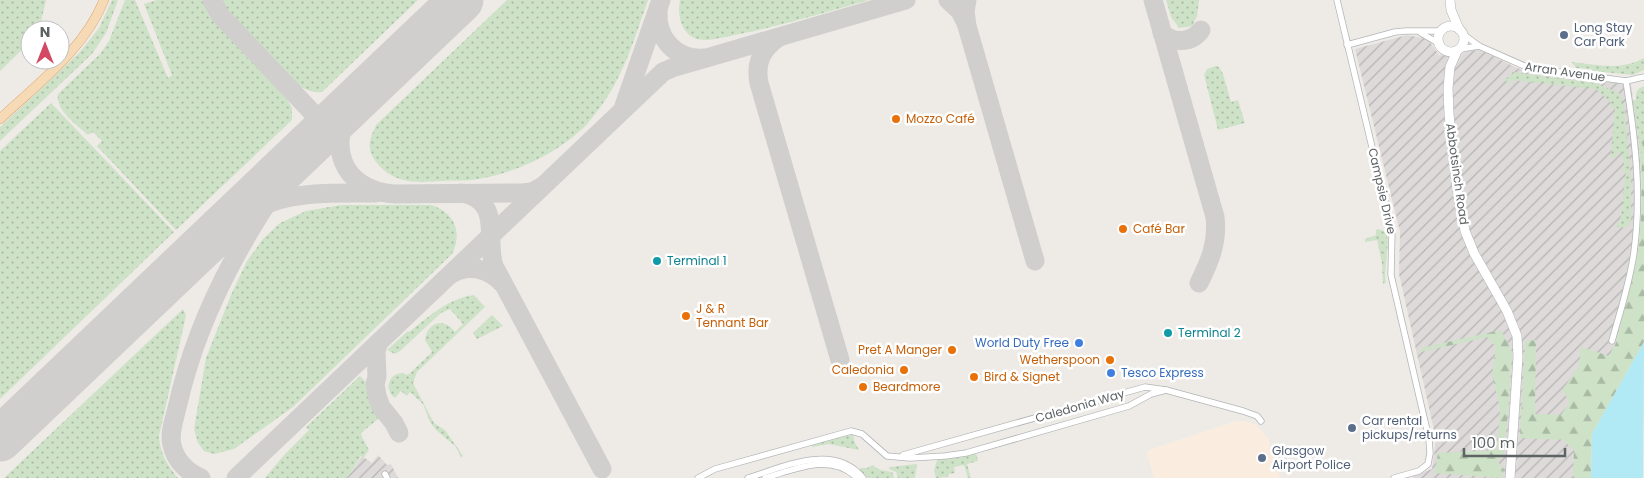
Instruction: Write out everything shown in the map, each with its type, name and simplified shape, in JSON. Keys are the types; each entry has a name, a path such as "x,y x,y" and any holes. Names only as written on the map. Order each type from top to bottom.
{"main road":[{"path":"0,119 79,43 96,18 104,0"}],"street":[{"name":"Campsie Drive","path":"1337,0 1392,232 1391,275 1429,439 1430,453 1428,464 1419,471 1394,478"},
{"path":"1438,43 1438,36 1442,30 1450,5"},
{"path":"1450,5 1464,40 1458,50"},
{"path":"1348,45 1395,32 1442,30 1452,26 1461,32"},
{"path":"1419,32 1438,43 1444,50 1450,52 1479,46"},
{"name":"Arran Avenue","path":"1461,32 1479,46 1498,53 1520,66 1626,81"},
{"name":"Abbotsinch Road","path":"1444,50 1450,67"},
{"name":"Abbotsinch Road","path":"1458,50 1450,67 1448,88 1457,189 1466,231 1474,253 1508,311 1517,336 1518,357 1510,478"},
{"path":"1612,341 1631,266 1636,227 1636,151 1626,81 1644,77"},
{"name":"Caledonia Way","path":"893,456 921,451 1141,388 1166,390"},
{"path":"1166,390 1243,411 1256,416 1261,421"},
{"name":"Caledonia Way","path":"698,478 715,469 851,431 862,434 887,456 910,458 966,453 1129,406 1151,394 1166,390"},
{"path":"748,478 818,461 840,461 855,469 863,478"},
{"path":"765,478 818,461 842,467 857,478"}],"shaded area":[{"path":"1407,35 1428,39 1439,55 1459,57 1463,53 1478,50 1517,68 1531,72 1631,84 1639,143 1641,176 1638,250 1616,343 1609,357 1575,478 1413,478 1413,476 1432,469 1436,439 1399,274 1400,232 1355,49"},
{"path":"1236,421 1244,421 1256,425 1268,438 1280,478 1154,478 1147,454 1149,450"},
{"path":"378,455 387,465 391,464 398,478 347,478 362,456 372,463"}],"green space":[{"path":"0,0 46,0 41,20 20,20 20,52 0,71"},
{"path":"112,0 118,0 106,33 92,54 0,141 0,127 61,70 70,70 70,61 99,28"},
{"path":"125,0 135,0 168,78 172,75 144,4 157,0 203,0 214,22 287,99 292,108 292,120 176,230 97,146 102,141 93,132 88,135 73,122 63,111 58,100 58,94 100,54 109,41"},
{"path":"221,0 418,0 322,92 315,92 296,84 232,17"},
{"path":"507,0 648,0 633,44 614,87 585,126 558,148 516,169 472,180 423,182 406,180 391,175 376,162 371,153 370,143 377,124"},
{"path":"680,0 869,0 769,28 706,40 697,39 687,33 681,23"},
{"path":"1166,0 1199,0 1197,16 1192,26 1179,28 1171,17"},
{"path":"1644,58 1644,70 1633,75 1576,68 1572,62 1618,66 1627,65"},
{"path":"1219,67 1223,74 1231,102 1238,100 1245,123 1218,130 1204,75 1207,69"},
{"path":"1513,72 1595,83 1619,93 1624,104 1631,179 1631,218 1628,226 1617,227 1616,223 1620,223 1626,171 1621,170 1624,167 1622,153 1617,153 1616,158 1611,157 1615,108 1610,107 1611,103 1596,89 1511,80 1509,85 1505,77 1508,78"},
{"path":"1644,86 1641,177 1639,143 1633,100 1636,100 1636,93 1639,88"},
{"path":"51,103 174,232 0,399 0,151"},
{"path":"1644,128 1644,342 1592,434 1591,478 1573,478 1574,450 1563,440 1520,438 1525,341 1536,340 1535,414 1561,415 1569,403 1563,389 1579,366 1581,347 1609,356 1616,343 1640,235"},
{"path":"341,205 431,205 439,208 451,218 456,231 457,238 452,254 293,407 234,449 214,454 204,451 198,443 194,429 206,358 231,295 247,261 263,239 280,223 306,211"},
{"path":"1376,230 1386,232 1387,237 1386,283 1383,284 1382,263 1377,240 1365,242 1365,239 1376,235"},
{"path":"474,295 485,307 417,372 413,383 434,423 445,430 463,456 461,458 456,447 436,430 430,422 423,404 410,392 407,396 401,391 395,398 389,391 389,382 392,377 400,373 408,375 432,352 425,340 431,327 441,323 451,327 455,332 463,324 450,309 441,313 400,351 395,354 387,350 408,331 439,309 456,300"},
{"path":"183,309 186,315 159,436 165,458 178,478 4,478"},
{"path":"492,315 503,326 477,339 473,333"},
{"path":"1501,330 1512,352 1504,452 1498,462 1504,469 1502,478 1435,473 1438,453 1497,450 1500,408 1492,375 1496,347 1487,337 1421,352 1421,348"},
{"path":"360,376 366,382 366,387 378,419 361,433 369,450 364,457 361,456 347,478 265,478 284,455 309,430 306,427"},
{"path":"853,435 859,450 829,444 812,447 811,445 844,436"},
{"path":"976,453 978,461 967,464 971,478 968,478 964,465 954,467 955,473 949,474 948,477 936,478 934,471 937,460 963,457"},
{"path":"917,464 915,478 898,478 896,472 889,469 889,467"},
{"path":"873,465 878,469 893,473 894,478 869,478 859,470"}],"water":[{"path":"1644,342 1643,478 1591,478 1592,434"}],"taxiway":[{"path":"212,0 220,15 327,128"},
{"path":"624,106 661,0"},
{"path":"236,478 663,72 906,0"},
{"path":"948,0 960,11 966,23"},
{"path":"967,0 965,11 967,26 1035,261"},
{"path":"1153,0 1215,217 1214,243 1207,267 1199,283"},
{"path":"658,11 660,30 669,45 684,55 693,58 703,58"},
{"path":"1162,33 1171,39 1188,40 1201,30"},
{"path":"779,37 768,46 761,57 758,69 759,83 840,360"},
{"path":"355,102 346,118 341,133 340,148 343,162 350,174 361,184 376,191 394,194 522,193 532,192 541,187"},
{"path":"201,478 186,469 176,456 171,440 173,422 191,358 210,309 245,238 287,175 318,136"},
{"path":"220,229 240,216 277,200 313,194 376,193"},
{"path":"461,193 474,197 483,203 488,212 494,266 602,469"},
{"path":"451,274 465,269 478,269 491,274 502,283"},
{"path":"379,342 376,351 377,377 375,384 377,396 381,407 394,423 399,433"}],"runway":[{"path":"0,439 461,0"}],"place":[{"name":"Long Stay Car Park","path":"1564,35"},
{"name":"Mozzo Café","path":"896,119"},
{"name":"Café Bar","path":"1123,229"},
{"name":"Terminal 1","path":"657,261"},
{"name":"J & R Tennant Bar","path":"686,316"},
{"name":"Terminal 2","path":"1168,333"},
{"name":"World Duty Free","path":"1079,343"},
{"name":"Pret A Manger","path":"952,350"},
{"name":"Wetherspoon","path":"1110,360"},
{"name":"Caledonia","path":"904,370"},
{"name":"Tesco Express","path":"1111,373"},
{"name":"Bird & Signet","path":"974,377"},
{"name":"Beardmore","path":"863,387"},
{"name":"Car rental pickups/returns","path":"1352,428"},
{"name":"Glasgow Airport Police","path":"1262,458"}]}
